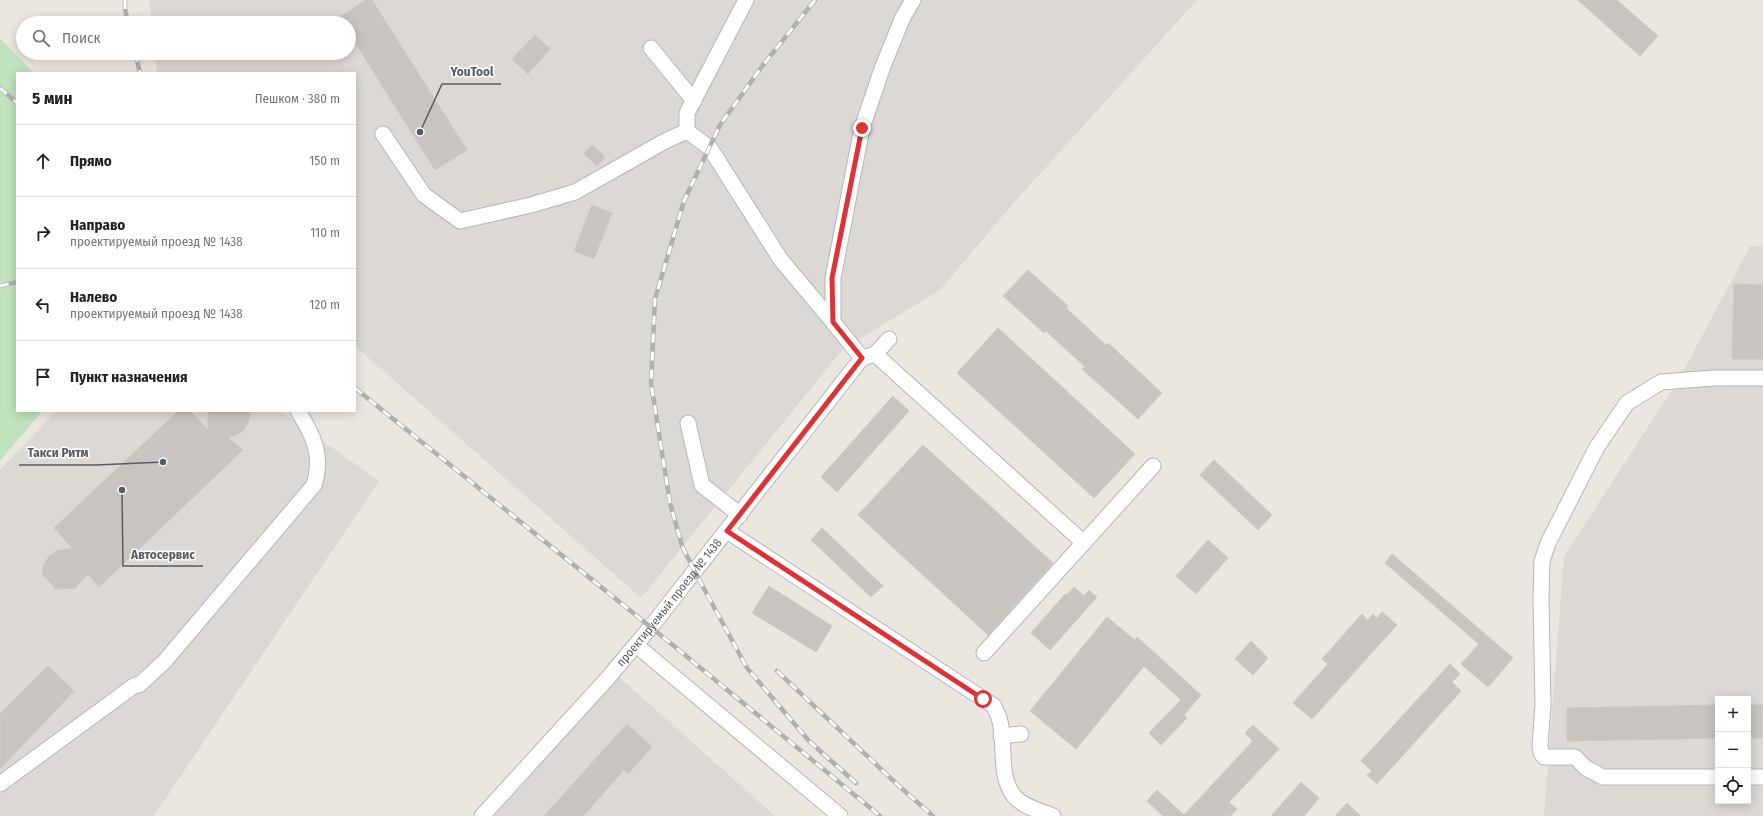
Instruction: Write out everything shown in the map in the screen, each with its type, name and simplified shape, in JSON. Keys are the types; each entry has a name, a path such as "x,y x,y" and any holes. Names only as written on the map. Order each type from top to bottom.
{"street":[{"path":"687,131 687,113 746,0"},
{"path":"833,322 832,278 862,128 883,66 903,17 913,0"},
{"path":"651,48 694,101"},
{"path":"687,131 710,148 781,260 833,322 868,356 1084,543"},
{"path":"383,134 424,195 460,221 531,205 575,192 665,141 687,131"},
{"name":"проектируемый проезд № 1438","path":"482,816 706,566 727,531 868,356 889,339"},
{"path":"1715,777 1603,777 1586,768 1575,757 1544,757 1541,753 1540,746 1543,705 1541,599 1542,561 1548,543 1597,447 1627,403 1661,382 1714,378 1763,378"},
{"path":"0,784 135,684 139,685 164,662 314,485 318,472 317,450 310,430 299,412"},
{"path":"688,423 702,485 740,515"},
{"path":"984,653 1153,466"},
{"path":"727,531 994,706 999,718 1005,774 1008,786 1015,798 1030,807 1053,816"},
{"path":"636,645 840,816"},
{"path":"1001,736 1021,734"},
{"path":"1751,777 1763,777"}],"shaded area":[{"path":"149,0 1197,0 1011,206 940,290 843,349 641,598 356,347 356,72 157,72 156,60 356,60 356,16 151,16"},
{"path":"1750,246 1763,246 1763,816 1544,816 1564,556 1678,381"},
{"path":"55,412 282,412 379,481 154,816 0,816 0,470"},
{"path":"618,676 775,816 494,816"}],"green space":[{"path":"0,38 16,54 16,60 21,60 33,72 16,72 16,412 41,412 0,461"}],"building":[{"path":"366,0 372,0 467,150 435,170 356,44 356,16 341,16"},
{"path":"1578,0 1617,0 1658,36 1640,56"},
{"path":"535,35 550,49 528,74 512,59"},
{"path":"592,145 605,157 597,166 584,154"},
{"path":"592,205 612,213 594,259 574,251"},
{"path":"1028,270 1068,306 1066,308 1106,345 1108,343 1162,393 1138,419 1082,369 1085,367 1046,331 1044,333 1003,296"},
{"path":"1734,284 1763,285 1763,359 1732,359"},
{"path":"998,328 1135,454 1094,498 957,373"},
{"path":"893,396 909,411 837,492 821,477"},
{"path":"177,412 191,412 208,430 208,412 249,412 250,416 248,423 242,432 228,438 243,450 99,587 88,574 75,588 56,589 42,574 44,565 49,556 56,551 72,548 54,528"},
{"path":"923,445 1053,563 988,635 858,515"},
{"path":"1214,460 1272,515 1258,530 1200,475"},
{"path":"822,528 883,586 871,597 811,540"},
{"path":"1208,540 1228,558 1196,594 1176,576"},
{"path":"1392,554 1513,658 1488,687 1461,664 1479,644 1385,563"},
{"path":"769,586 832,626 816,652 752,613"},
{"path":"1074,587 1084,596 1089,590 1097,597 1050,650 1031,633 1065,594 1067,595"},
{"path":"1382,612 1397,625 1312,719 1293,703 1328,664 1322,659 1362,614 1368,620 1373,614 1377,618"},
{"path":"1107,617 1135,640 1137,637 1201,695 1184,715 1187,718 1161,745 1149,733 1181,700 1144,666 1076,749 1030,711"},
{"path":"1251,641 1268,658 1253,675 1235,659"},
{"path":"1450,664 1460,674 1452,682 1461,691 1377,784 1367,775 1372,771 1361,761"},
{"path":"48,666 74,691 0,769 0,714"},
{"path":"1715,705 1715,738 1567,741 1567,708"},
{"path":"1751,705 1762,705 1762,738 1751,738"},
{"path":"627,724 652,747 628,774 624,770 583,816 544,816"},
{"path":"1253,725 1279,749 1229,802 1237,809 1230,816 1163,816 1147,801 1157,790 1184,815 1253,741 1245,733"},
{"path":"1301,782 1319,798 1304,816 1271,816"},
{"path":"1347,803 1361,816 1335,816"}],"railway":[{"path":"125,0 126,16"},
{"path":"815,0 763,65 720,125 684,201 655,299 651,383 670,503 682,546 695,572 747,668 809,741 856,783"},
{"path":"137,60 140,72"},
{"path":"0,88 16,102"},
{"path":"0,286 16,282"},
{"path":"356,389 674,646 880,816"},
{"path":"777,671 900,787 933,816"}],"place":[{"name":"YouTool","path":"420,132"},
{"name":"Такси Ритм","path":"163,462"},
{"name":"Автосервис","path":"122,490"}],"route":[{"path":"862,128 832,278 833,322 862,358 727,531 983,699"}]}
